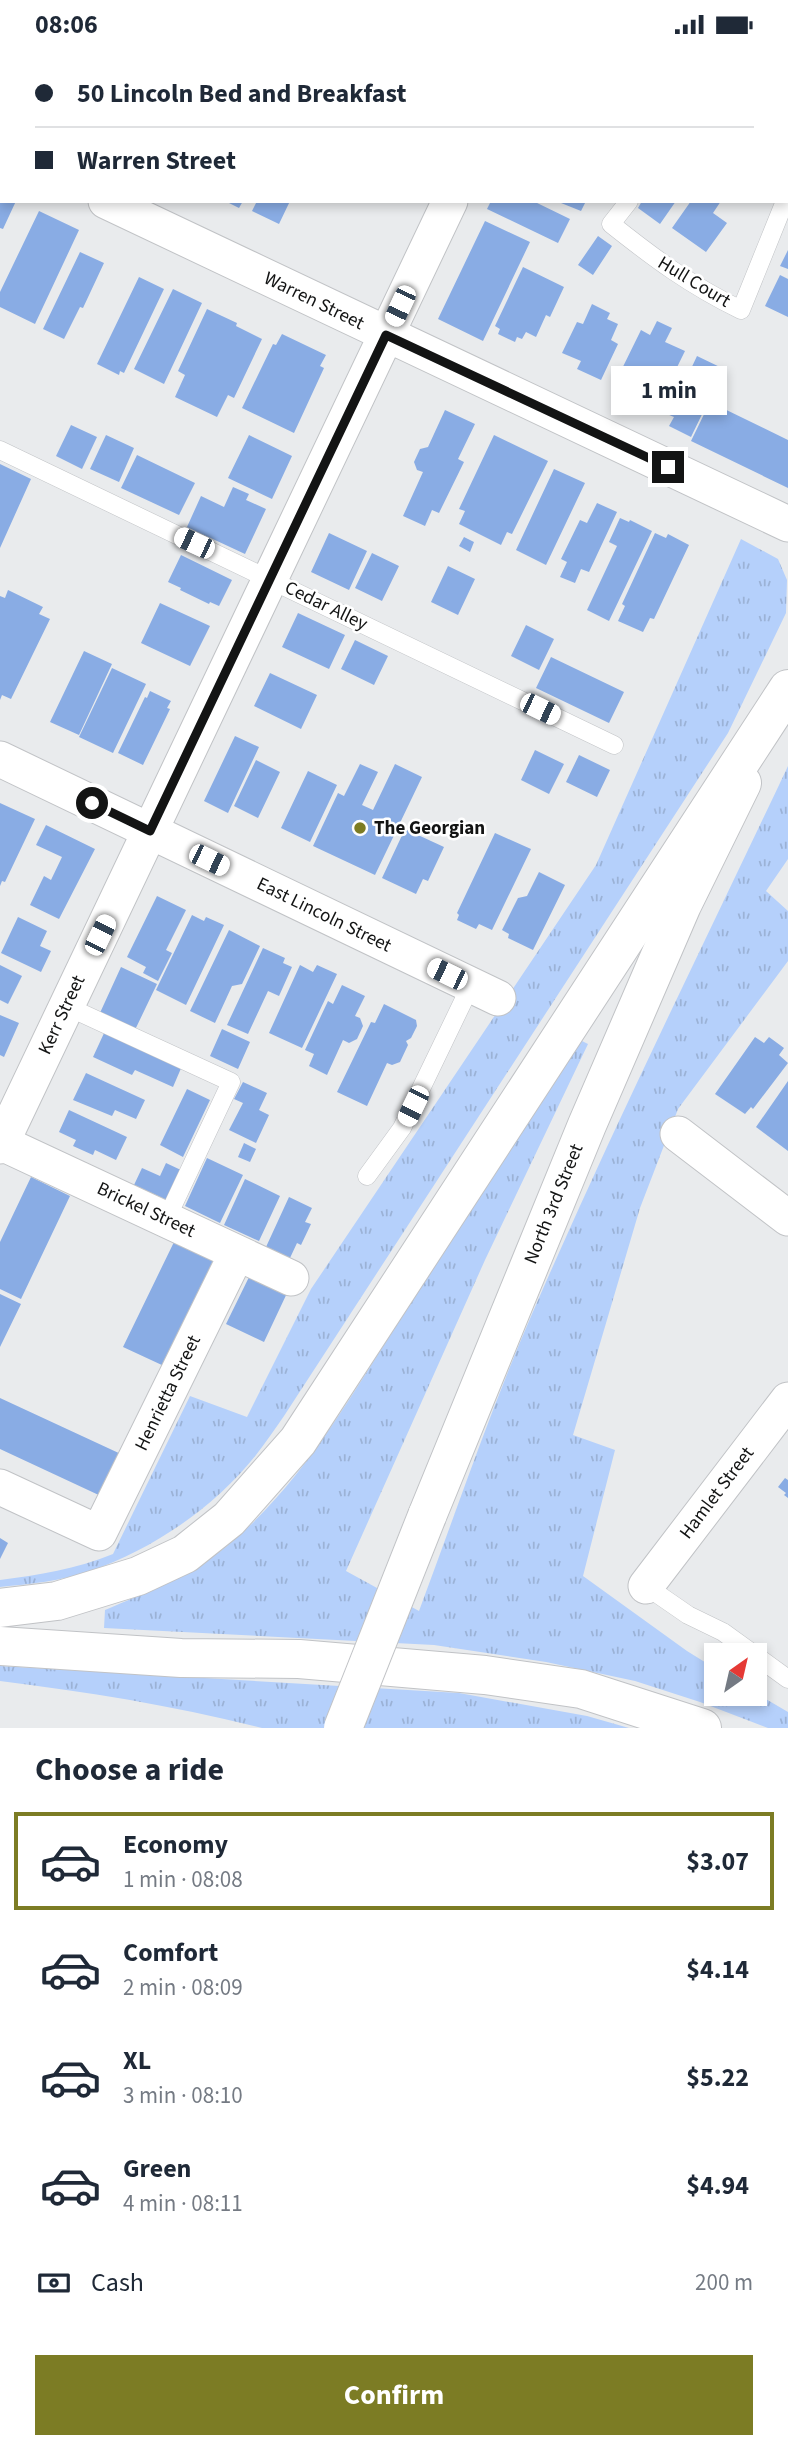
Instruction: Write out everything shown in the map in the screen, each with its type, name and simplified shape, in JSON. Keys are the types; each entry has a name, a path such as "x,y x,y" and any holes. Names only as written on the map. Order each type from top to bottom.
{"main road":[{"name":"North 3rd Street","path":"343,1728 587,1125 682,905 788,689"},
{"path":"0,1608 57,1601 138,1576 185,1554 229,1519 292,1449 788,689"},
{"path":"0,1646 181,1658 299,1658 485,1675 580,1689 702,1728"}],"street":[{"name":"Kerr Street","path":"3,1134 449,203"},
{"name":"Warren Street","path":"123,205 386,335 788,524"},
{"name":"East Lincoln Street","path":"0,759 484,991"},
{"name":"Brickel Street","path":"3,1134 166,1220 291,1278"},
{"path":"678,1135 788,1218"},
{"name":"Henrietta Street","path":"0,1487 99,1534 237,1253"},
{"name":"Hamlet Street","path":"646,1586 788,1400"}],"lane":[{"name":"Hull Court","path":"627,203 611,224 664,267 699,289 741,310 784,203"},
{"name":"Cedar Alley","path":"0,450 614,744"},
{"path":"367,1176 402,1128 484,991"},
{"path":"66,1006 231,1082 166,1220"},
{"path":"646,1586 688,1615 723,1632 788,1679"}],"green space":[{"path":"741,539 778,559 787,580 786,613 728,733 274,1431 240,1474 221,1492 181,1525 159,1539 113,1562 79,1574 45,1582 0,1587 0,1580 57,1571 113,1554 190,1396 247,1417 311,1289 596,865"},
{"path":"788,766 788,859 766,891 788,911 788,961 678,1109 640,1208 573,1435 615,1450 583,1576 704,1662 704,1704 635,1681 546,1662 434,1645 104,1628 105,1610 184,1574 227,1546 254,1522 301,1469 342,1411 580,1040 588,1044 485,1260 346,1571 419,1611 532,1314 625,1107"},
{"path":"0,1666 459,1693 587,1716 629,1728 262,1728 132,1700 0,1681"},
{"path":"767,1700 788,1712 788,1728 768,1728 710,1706 767,1706"}],"building":[{"path":"0,203 15,203 3,229 0,228"},
{"path":"229,203 242,203 239,208"},
{"path":"256,203 289,203 279,224 252,211"},
{"path":"490,203 537,203 570,219 558,243 487,209"},
{"path":"561,203 585,203 581,211"},
{"path":"641,203 675,203 660,224 638,208"},
{"path":"690,203 720,203 713,213 727,223 706,252 672,228"},
{"path":"39,211 79,230 35,324 0,307 0,292"},
{"path":"485,221 530,242 483,341 438,319"},
{"path":"598,236 612,246 593,275 578,265"},
{"path":"788,250 788,269 780,266"},
{"path":"80,252 104,263 83,308 80,307 64,339 43,329"},
{"path":"523,267 564,287 550,317 546,315 536,337 526,332 522,339 517,337 515,342 498,334 500,329 495,326"},
{"path":"780,275 788,279 788,317 765,306"},
{"path":"139,277 164,289 124,373 120,371 119,375 97,364"},
{"path":"173,289 202,303 164,384 134,369"},
{"path":"592,304 610,313 607,319 618,324 611,340 618,344 601,380 577,369 581,361 562,353 577,322 583,324"},
{"path":"207,309 262,339 234,398 228,395 217,417 175,397 185,375 178,371"},
{"path":"657,321 672,328 665,342 685,351 655,412 635,402 637,397 620,393 614,385 641,330 650,335"},
{"path":"282,334 326,355 320,366 324,368 294,433 242,408 273,344 276,345"},
{"path":"697,356 724,369 691,437 669,426 674,417 667,414 677,393 683,396 693,375 689,373"},
{"path":"710,402 788,440 788,488 691,441"},
{"path":"445,410 475,424 458,459 464,462 439,513 432,510 425,526 403,516 423,472 417,470 414,462 420,449 428,447"},
{"path":"71,425 97,437 82,469 56,456"},
{"path":"106,435 134,448 119,482 90,469"},
{"path":"249,435 292,456 272,499 228,478"},
{"path":"494,435 548,461 512,534 507,532 501,545 459,524 465,511 459,509"},
{"path":"137,455 195,483 179,515 121,488"},
{"path":"0,464 31,479 0,548"},
{"path":"554,469 585,483 546,565 516,550"},
{"path":"233,487 249,494 246,500 266,509 245,554 187,527 201,496 224,507"},
{"path":"597,503 617,512 589,572 581,569 575,583 560,577 567,562 561,559 580,520 587,523"},
{"path":"620,518 652,531 609,621 587,610 617,546 609,542"},
{"path":"329,533 367,551 349,590 311,572"},
{"path":"655,533 666,538 668,534 689,545 654,619 650,618 643,632 618,621 625,606 622,604"},
{"path":"464,537 474,542 470,552 459,546"},
{"path":"372,553 399,566 382,601 355,588"},
{"path":"181,555 232,580 219,606 210,602 209,604 168,582"},
{"path":"448,566 475,579 458,615 431,602"},
{"path":"8,590 43,607 39,614 50,619 11,699 2,695 0,700 0,596 5,598"},
{"path":"160,603 210,626 190,666 141,643"},
{"path":"298,613 345,635 329,669 282,647"},
{"path":"526,625 554,639 539,670 511,656"},
{"path":"355,640 388,656 374,685 341,669"},
{"path":"84,651 112,664 79,735 50,722"},
{"path":"551,657 624,692 609,723 536,688"},
{"path":"112,668 146,684 113,753 79,737"},
{"path":"270,673 317,695 301,729 254,706"},
{"path":"150,691 171,701 167,708 170,709 143,765 118,753"},
{"path":"235,736 259,747 228,813 204,801"},
{"path":"535,750 564,764 549,794 521,780"},
{"path":"579,755 610,770 597,797 566,782"},
{"path":"256,760 280,772 258,818 234,806"},
{"name":"The Georgian","path":"360,764 378,772 362,805 373,810 395,764 422,777 375,875 313,846 338,793 344,796"},
{"path":"308,771 337,785 310,842 281,828"},
{"path":"0,803 35,819 5,882 2,881 0,886"},
{"path":"46,825 95,849 59,919 30,905 44,876 51,880 62,857 36,845"},
{"path":"405,829 444,847 428,881 423,879 416,894 382,878"},
{"path":"495,833 531,849 492,930 479,924 476,929 457,920 457,913"},
{"path":"539,872 565,885 533,950 508,938 509,934 502,930 518,898 527,896"},
{"path":"157,896 186,910 166,950 172,953 158,981 143,973 146,967 127,957"},
{"path":"192,915 204,921 206,917 224,925 186,1005 156,990"},
{"path":"18,917 47,931 40,946 51,951 41,972 1,953"},
{"path":"229,930 260,946 242,984 232,986 215,1023 190,1011"},
{"path":"263,948 285,958 283,963 292,967 279,996 268,991 248,1034 227,1025"},
{"path":"0,965 22,976 8,1004 0,1000"},
{"path":"300,965 313,972 317,965 337,974 302,1048 269,1033"},
{"path":"121,967 157,984 134,1032 99,1015"},
{"path":"342,985 365,996 355,1016 360,1018 363,1026 357,1039 349,1043 343,1040 327,1075 309,1066 314,1054 305,1050 328,1001 333,1004"},
{"path":"384,1004 416,1020 417,1026 411,1038 406,1041 408,1045 400,1062 392,1065 387,1063 367,1106 337,1092 371,1022 375,1023"},
{"path":"0,1015 19,1023 4,1057 0,1055"},
{"path":"222,1029 250,1042 238,1069 210,1056"},
{"path":"105,1031 182,1066 173,1087 135,1070 132,1075 93,1057"},
{"path":"755,1037 764,1043 769,1037 784,1048 779,1055 788,1063 753,1109 751,1107 745,1114 715,1094"},
{"path":"86,1073 145,1100 136,1119 115,1110 112,1116 73,1100"},
{"path":"788,1081 788,1151 756,1127"},
{"path":"243,1082 267,1093 259,1110 269,1115 256,1143 229,1130 243,1103 234,1099"},
{"path":"187,1089 210,1100 183,1157 160,1145"},
{"path":"69,1110 127,1137 116,1160 95,1150 93,1155 73,1146 76,1140 59,1132"},
{"path":"244,1143 256,1149 250,1162 238,1157"},
{"path":"207,1158 243,1175 220,1223 185,1206"},
{"path":"166,1163 183,1171 169,1201 134,1185 142,1168 160,1176"},
{"path":"31,1177 70,1196 21,1299 0,1289 0,1242"},
{"path":"245,1179 280,1196 259,1241 224,1225"},
{"path":"289,1197 312,1208 305,1222 311,1224 301,1245 297,1243 290,1258 266,1247"},
{"path":"174,1242 215,1261 164,1366 123,1347"},
{"path":"251,1273 288,1291 264,1342 226,1324"},
{"path":"0,1294 21,1304 0,1347"},
{"path":"0,1398 123,1455 103,1497 0,1449"},
{"path":"785,1478 788,1480 788,1498 778,1487"},
{"path":"0,1538 8,1543 0,1559"}],"place":[{"name":"The Georgian","path":"360,828"}],"route":[{"path":"92,803 150,831 386,335 668,467"}]}
